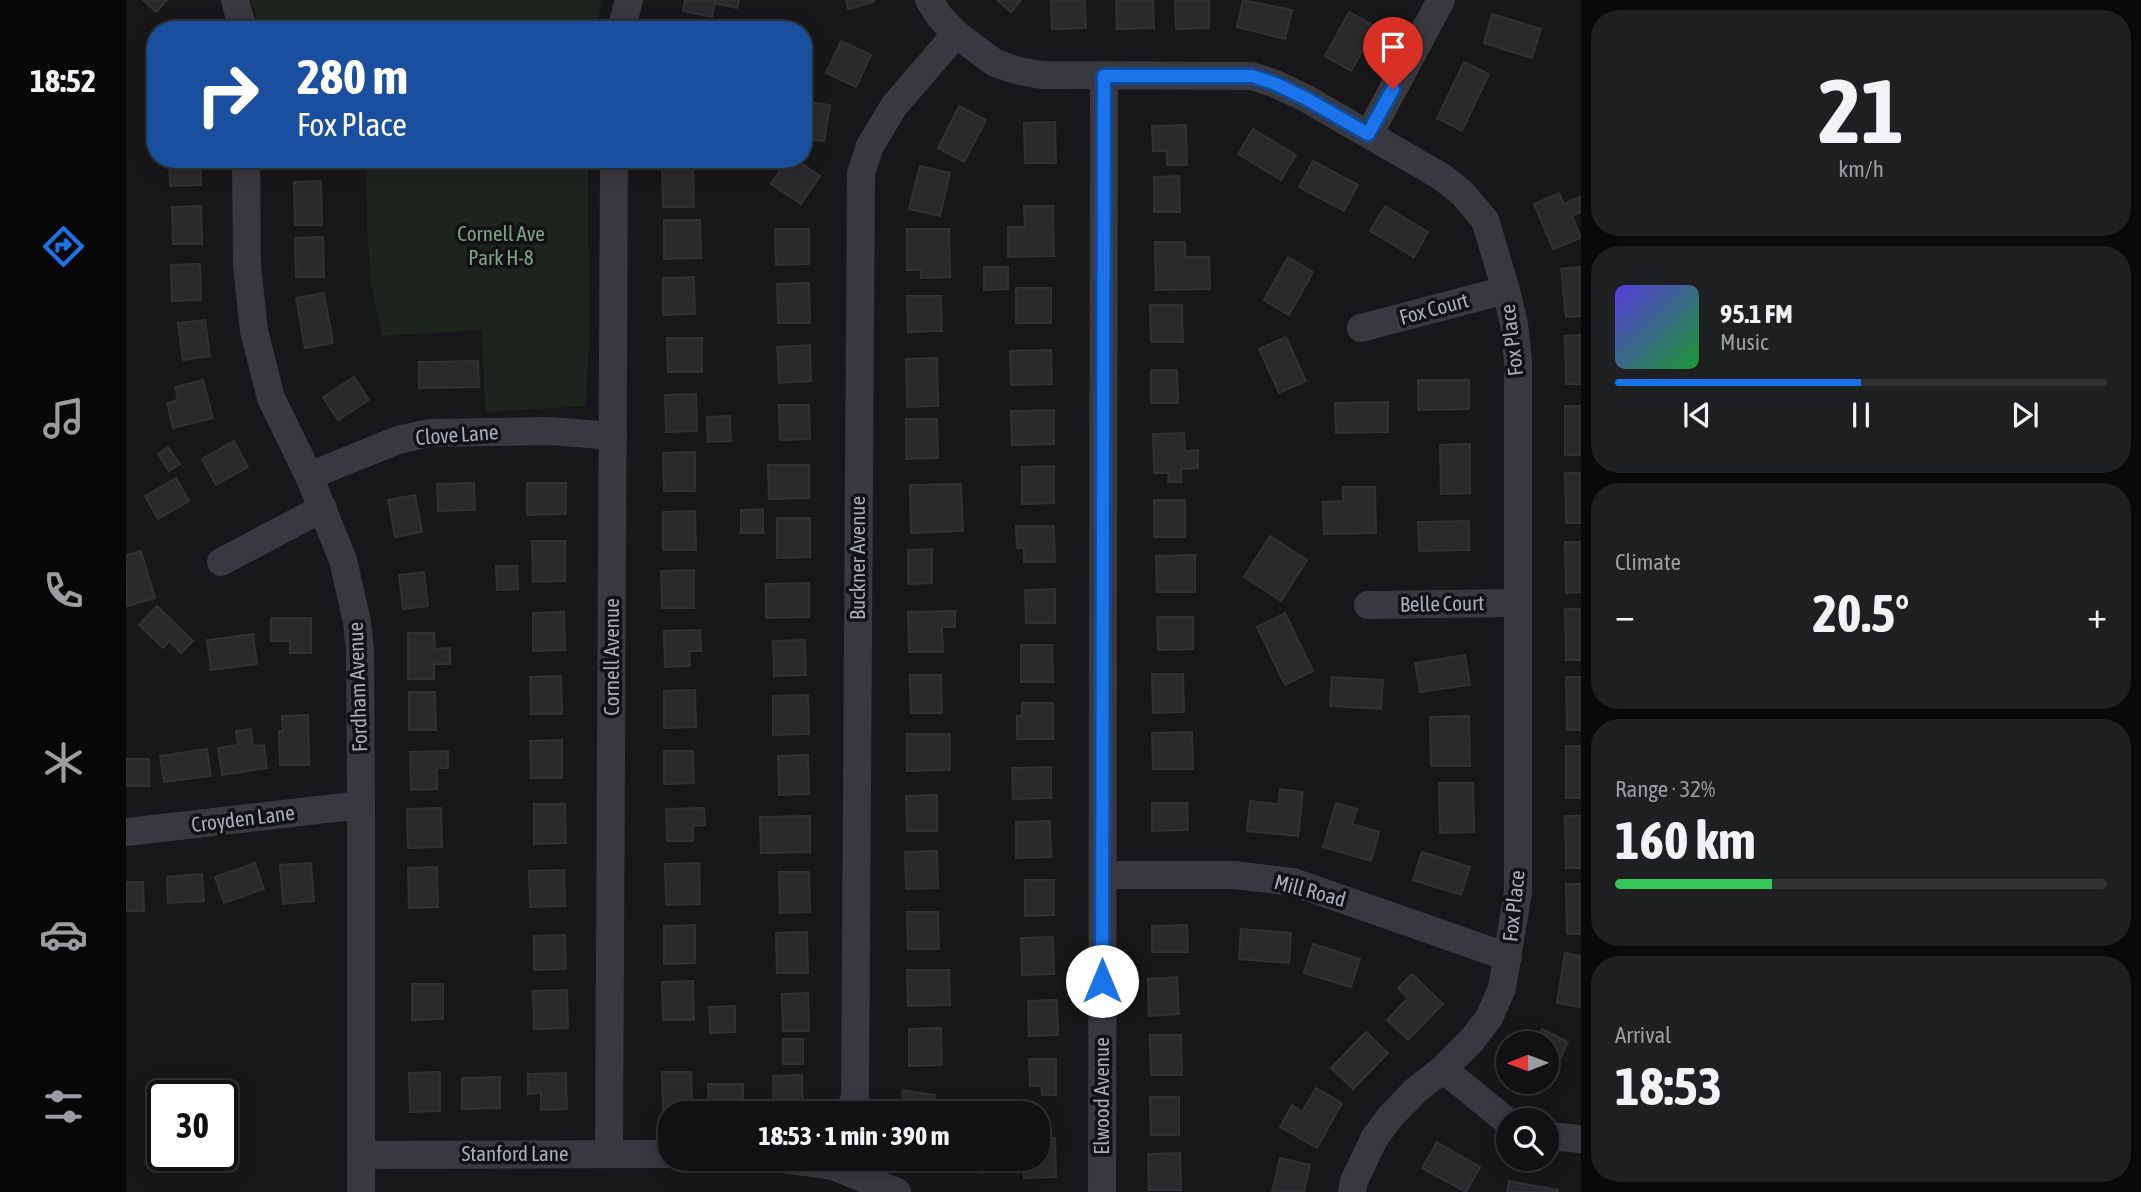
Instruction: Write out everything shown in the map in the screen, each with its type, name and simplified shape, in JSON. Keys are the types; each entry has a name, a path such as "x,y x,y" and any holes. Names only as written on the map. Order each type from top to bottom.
{"street":[{"path":"235,0 241,21"},
{"path":"623,21 629,0"},
{"name":"Fox Place","path":"929,0 956,34 995,63 1019,71 1042,75 1252,76 1276,84 1442,177 1462,193 1485,220 1514,324 1518,361 1518,892 1502,988 1489,1018 1472,1040 1391,1116 1375,1138 1354,1181 1352,1192"},
{"path":"1368,134 1441,0"},
{"name":"Buckner Avenue","path":"853,1101 861,173 870,146 894,106 956,34"},
{"name":"Elwood Avenue","path":"1102,1192 1104,76"},
{"name":"Fordham Avenue","path":"246,168 247,265 254,331 271,397 309,476 343,560 357,622 360,649 361,1192"},
{"name":"Cornell Avenue","path":"609,1154 614,168"},
{"name":"Fox Court","path":"1361,328 1506,290"},
{"name":"Clove Lane","path":"309,476 398,440 429,433 551,431 613,436"},
{"path":"221,562 323,508"},
{"name":"Belle Court","path":"1368,605 1517,603"},
{"name":"Croyden Lane","path":"126,832 360,805"},
{"name":"Mill Road","path":"1103,875 1234,875 1293,882 1508,957"},
{"path":"1443,1069 1496,1112"},
{"path":"1559,1137 1581,1139"},
{"name":"Stanford Lane","path":"361,1155 658,1154"},
{"path":"853,1171 897,1192"}],"green space":[{"path":"251,0 602,0 597,21 257,21"},
{"name":"Cornell Ave Park H-8","path":"366,168 588,168 589,338 586,406 485,412 482,330 382,336 371,284"}],"building":[{"path":"143,0 167,0 156,12"},
{"path":"685,0 739,0 737,8 715,3 712,17 683,11"},
{"path":"846,0 874,0 874,2 848,9"},
{"path":"997,0 1021,0 1011,12"},
{"path":"1085,0 1086,28 1052,29 1051,1"},
{"path":"1116,0 1153,0 1154,28 1117,29"},
{"path":"1175,0 1209,0 1209,28 1176,29"},
{"path":"1243,0 1292,10 1285,39 1237,27"},
{"path":"1349,12 1376,27 1351,71 1325,56"},
{"path":"1492,14 1541,29 1532,58 1484,43"},
{"path":"841,41 871,55 856,87 826,73"},
{"path":"1464,62 1489,74 1462,131 1437,118"},
{"path":"812,102 830,105 824,141 812,139"},
{"path":"959,106 986,120 964,162 938,148"},
{"path":"1055,122 1056,163 1025,163 1024,123"},
{"path":"1186,125 1187,165 1167,165 1167,151 1153,151 1152,126"},
{"path":"1253,129 1296,155 1281,180 1238,154"},
{"path":"1313,161 1358,185 1344,211 1299,187"},
{"path":"920,166 950,173 940,216 909,209"},
{"path":"169,168 200,168 201,185 170,186"},
{"path":"662,168 693,168 694,207 663,207"},
{"path":"781,168 808,168 820,176 801,204 771,184"},
{"path":"1179,176 1180,212 1154,212 1154,177"},
{"path":"321,181 322,225 295,225 294,182"},
{"path":"1559,193 1564,204 1580,197 1581,212 1572,216 1581,238 1553,249 1534,204"},
{"path":"201,206 202,244 173,244 172,207"},
{"path":"1024,206 1053,206 1054,256 1008,257 1008,227 1025,227"},
{"path":"1385,206 1428,232 1414,257 1370,231"},
{"path":"664,220 700,220 701,258 664,259"},
{"path":"775,229 809,229 809,264 776,265"},
{"path":"907,229 949,229 950,277 921,278 921,270 907,270"},
{"path":"323,237 324,277 296,277 295,238"},
{"path":"1155,242 1185,242 1185,257 1209,257 1210,289 1156,290"},
{"path":"1288,257 1313,272 1289,315 1264,300"},
{"path":"200,264 201,300 172,301 171,265"},
{"path":"984,267 1008,267 1008,289 984,290"},
{"path":"1581,267 1581,316 1566,317 1561,269"},
{"path":"694,277 695,314 663,315 663,278"},
{"path":"809,283 810,323 778,323 777,284"},
{"path":"1016,288 1051,288 1051,323 1016,323"},
{"path":"324,293 333,343 305,348 296,298"},
{"path":"907,296 941,296 942,331 908,332"},
{"path":"1150,305 1182,305 1183,342 1151,342"},
{"path":"205,320 210,356 183,360 178,323"},
{"path":"1581,335 1581,384 1566,384 1565,336"},
{"path":"1286,337 1306,381 1279,393 1259,349"},
{"path":"667,338 702,338 702,372 668,372"},
{"path":"810,345 811,381 779,383 777,347"},
{"path":"1051,350 1052,384 1011,385 1010,351"},
{"path":"937,358 938,406 907,407 906,359"},
{"path":"478,361 479,387 419,388 419,362"},
{"path":"1151,370 1177,370 1178,403 1151,403"},
{"path":"354,377 369,400 338,420 323,397"},
{"path":"203,380 213,418 173,428 167,403 178,400 175,387"},
{"path":"1418,380 1469,380 1469,409 1418,410"},
{"path":"696,394 697,431 666,432 665,395"},
{"path":"1388,402 1388,432 1336,433 1335,403"},
{"path":"779,405 809,405 810,439 780,440"},
{"path":"1565,406 1581,406 1581,455 1565,455"},
{"path":"1054,410 1054,444 1012,445 1011,411"},
{"path":"730,416 731,441 708,442 707,417"},
{"path":"906,419 937,419 938,458 906,459"},
{"path":"1184,433 1185,451 1198,450 1198,468 1181,469 1181,482 1168,482 1169,473 1154,473 1153,434"},
{"path":"234,441 248,467 216,485 202,459"},
{"path":"1470,444 1470,493 1441,494 1440,445"},
{"path":"168,447 180,464 169,471 158,454"},
{"path":"695,452 695,491 664,491 663,453"},
{"path":"768,465 809,465 809,498 769,499"},
{"path":"1054,466 1054,503 1022,504 1022,467"},
{"path":"1565,473 1581,473 1581,523 1566,523"},
{"path":"176,478 189,501 158,519 145,496"},
{"path":"474,483 475,510 438,511 437,484"},
{"path":"527,483 566,483 566,514 527,515"},
{"path":"961,484 963,531 911,533 910,485"},
{"path":"1343,487 1375,487 1376,533 1324,534 1323,502 1343,501"},
{"path":"415,495 422,532 395,537 388,500"},
{"path":"1154,500 1185,500 1185,537 1154,537"},
{"path":"763,509 763,533 741,533 741,510"},
{"path":"695,511 696,550 663,550 663,512"},
{"path":"777,518 810,518 810,557 777,558"},
{"path":"1469,521 1469,550 1419,551 1418,522"},
{"path":"1016,526 1054,526 1055,562 1024,562 1024,548 1017,548"},
{"path":"1270,536 1307,560 1281,601 1244,577"},
{"path":"532,541 565,541 565,581 533,582"},
{"path":"1565,542 1581,542 1581,592 1566,593"},
{"path":"932,549 932,583 908,584 908,550"},
{"path":"141,551 155,598 127,606 126,555"},
{"path":"1195,555 1195,592 1157,592 1156,556"},
{"path":"496,566 517,566 518,589 497,590"},
{"path":"694,570 694,608 662,608 661,571"},
{"path":"424,572 428,606 403,609 399,575"},
{"path":"809,583 809,617 766,618 766,584"},
{"path":"1055,589 1055,623 1026,623 1025,590"},
{"path":"157,606 193,641 181,653 169,641 163,648 139,625"},
{"path":"1565,609 1581,609 1581,660 1566,660"},
{"path":"955,611 955,627 942,627 943,652 909,652 908,612"},
{"path":"564,612 565,650 533,651 533,613"},
{"path":"1285,613 1313,671 1285,685 1257,627"},
{"path":"1157,617 1193,617 1193,649 1158,650"},
{"path":"271,618 311,618 311,653 290,653 290,641 271,641"},
{"path":"700,630 701,651 689,651 690,666 665,667 664,631"},
{"path":"408,633 434,633 435,649 450,648 450,664 434,664 434,679 408,679"},
{"path":"253,634 257,664 211,670 207,640"},
{"path":"805,640 806,675 774,676 773,641"},
{"path":"1021,645 1052,645 1053,682 1021,682"},
{"path":"1465,655 1470,685 1420,692 1415,663"},
{"path":"1152,674 1183,674 1184,712 1153,713"},
{"path":"910,675 941,675 942,713 911,713"},
{"path":"561,676 562,714 531,714 530,677"},
{"path":"1332,677 1383,680 1381,709 1330,706"},
{"path":"1566,677 1581,677 1581,730 1567,730"},
{"path":"695,690 696,727 664,728 664,691"},
{"path":"409,692 435,692 436,730 409,730"},
{"path":"808,695 809,734 773,735 773,696"},
{"path":"1022,703 1053,703 1053,739 1017,739 1017,716 1022,716"},
{"path":"308,715 309,765 280,765 279,731 283,731 282,716"},
{"path":"1469,716 1470,766 1431,766 1430,717"},
{"path":"251,729 253,746 264,745 267,768 222,775 218,748 238,745 236,731"},
{"path":"1192,732 1193,769 1153,769 1152,733"},
{"path":"907,734 950,734 950,770 907,771"},
{"path":"562,740 562,778 531,778 530,741"},
{"path":"1566,746 1581,746 1581,798 1566,798"},
{"path":"207,749 211,776 164,782 160,756"},
{"path":"448,751 448,768 437,768 437,789 411,790 410,752"},
{"path":"664,751 693,751 694,783 664,784"},
{"path":"808,755 809,794 779,795 778,756"},
{"path":"126,759 149,759 149,786 126,786"},
{"path":"1051,767 1051,798 1013,799 1012,768"},
{"path":"1439,783 1473,783 1474,832 1440,833"},
{"path":"1280,789 1303,792 1298,836 1247,831 1250,801 1279,804"},
{"path":"937,795 937,831 907,831 906,796"},
{"path":"1152,803 1187,803 1188,830 1152,831"},
{"path":"1336,803 1357,809 1352,824 1379,832 1371,861 1323,847"},
{"path":"534,804 565,804 566,843 534,844"},
{"path":"441,808 442,847 408,848 407,809"},
{"path":"704,808 705,825 693,826 693,841 667,841 666,809"},
{"path":"810,816 810,852 761,853 760,817"},
{"path":"1565,816 1581,816 1581,868 1566,868"},
{"path":"1050,821 1051,857 1016,858 1016,822"},
{"path":"937,851 938,888 906,889 905,852"},
{"path":"1422,852 1470,867 1461,895 1413,880"},
{"path":"255,863 264,889 224,903 215,877"},
{"path":"311,863 314,901 283,904 280,865"},
{"path":"699,863 700,904 666,905 665,864"},
{"path":"437,867 438,907 409,908 408,868"},
{"path":"564,870 565,906 530,907 529,871"},
{"path":"779,872 809,872 810,912 780,913"},
{"path":"202,874 204,901 168,903 167,877"},
{"path":"1025,880 1054,880 1054,915 1025,916"},
{"path":"126,882 143,882 144,911 126,911"},
{"path":"1566,884 1581,884 1581,934 1567,934"},
{"path":"907,912 938,912 939,949 908,949"},
{"path":"695,925 695,963 664,964 664,926"},
{"path":"1187,925 1188,952 1152,952 1152,926"},
{"path":"1241,929 1291,933 1289,963 1239,959"},
{"path":"807,932 808,973 777,973 776,933"},
{"path":"565,935 566,969 534,970 534,936"},
{"path":"1053,937 1054,974 1022,975 1021,938"},
{"path":"1313,944 1360,959 1351,987 1304,973"},
{"path":"1565,953 1581,956 1581,1007 1557,1003"},
{"path":"907,970 949,970 950,1005 908,1006"},
{"path":"1412,974 1443,1004 1408,1040 1387,1020 1408,998 1398,988"},
{"path":"1177,977 1179,1014 1149,1016 1148,979"},
{"path":"693,981 694,1020 663,1020 662,982"},
{"path":"412,984 443,984 443,1019 412,1020"},
{"path":"567,990 568,1028 534,1029 533,991"},
{"path":"808,993 809,1031 783,1031 782,994"},
{"path":"1057,1000 1058,1035 1029,1036 1028,1001"},
{"path":"735,1006 735,1032 710,1033 709,1007"},
{"path":"941,1028 942,1065 909,1066 909,1029"},
{"path":"1366,1032 1388,1053 1353,1089 1331,1068"},
{"path":"1150,1035 1181,1035 1182,1075 1151,1075"},
{"path":"1559,1038 1568,1042 1559,1061"},
{"path":"783,1039 803,1039 803,1064 783,1064"},
{"path":"1029,1059 1056,1059 1056,1095 1042,1095 1041,1086 1030,1086"},
{"path":"440,1072 440,1111 410,1112 409,1073"},
{"path":"662,1072 691,1072 692,1101 663,1101"},
{"path":"566,1073 567,1109 541,1110 541,1093 528,1094 528,1074"},
{"path":"802,1075 803,1101 774,1101 773,1076"},
{"path":"500,1077 500,1108 462,1109 462,1078"},
{"path":"708,1084 743,1084 743,1101 709,1101"},
{"path":"1316,1088 1342,1103 1317,1148 1280,1127 1292,1105 1302,1112"},
{"path":"903,1090 935,1095 934,1101 902,1101"},
{"path":"1150,1097 1179,1097 1179,1135 1151,1135"},
{"path":"1050,1138 1055,1138 1056,1177 1024,1178 1024,1171 1050,1171"},
{"path":"1437,1142 1480,1167 1466,1192 1422,1168"},
{"path":"1180,1153 1181,1190 1149,1190 1148,1154"},
{"path":"1280,1158 1310,1165 1304,1192 1272,1192"},
{"path":"1509,1181 1558,1190 1558,1192 1507,1192"}],"route":[{"path":"1102,981 1104,76 1252,76 1307,99 1368,134 1393,89"}]}
